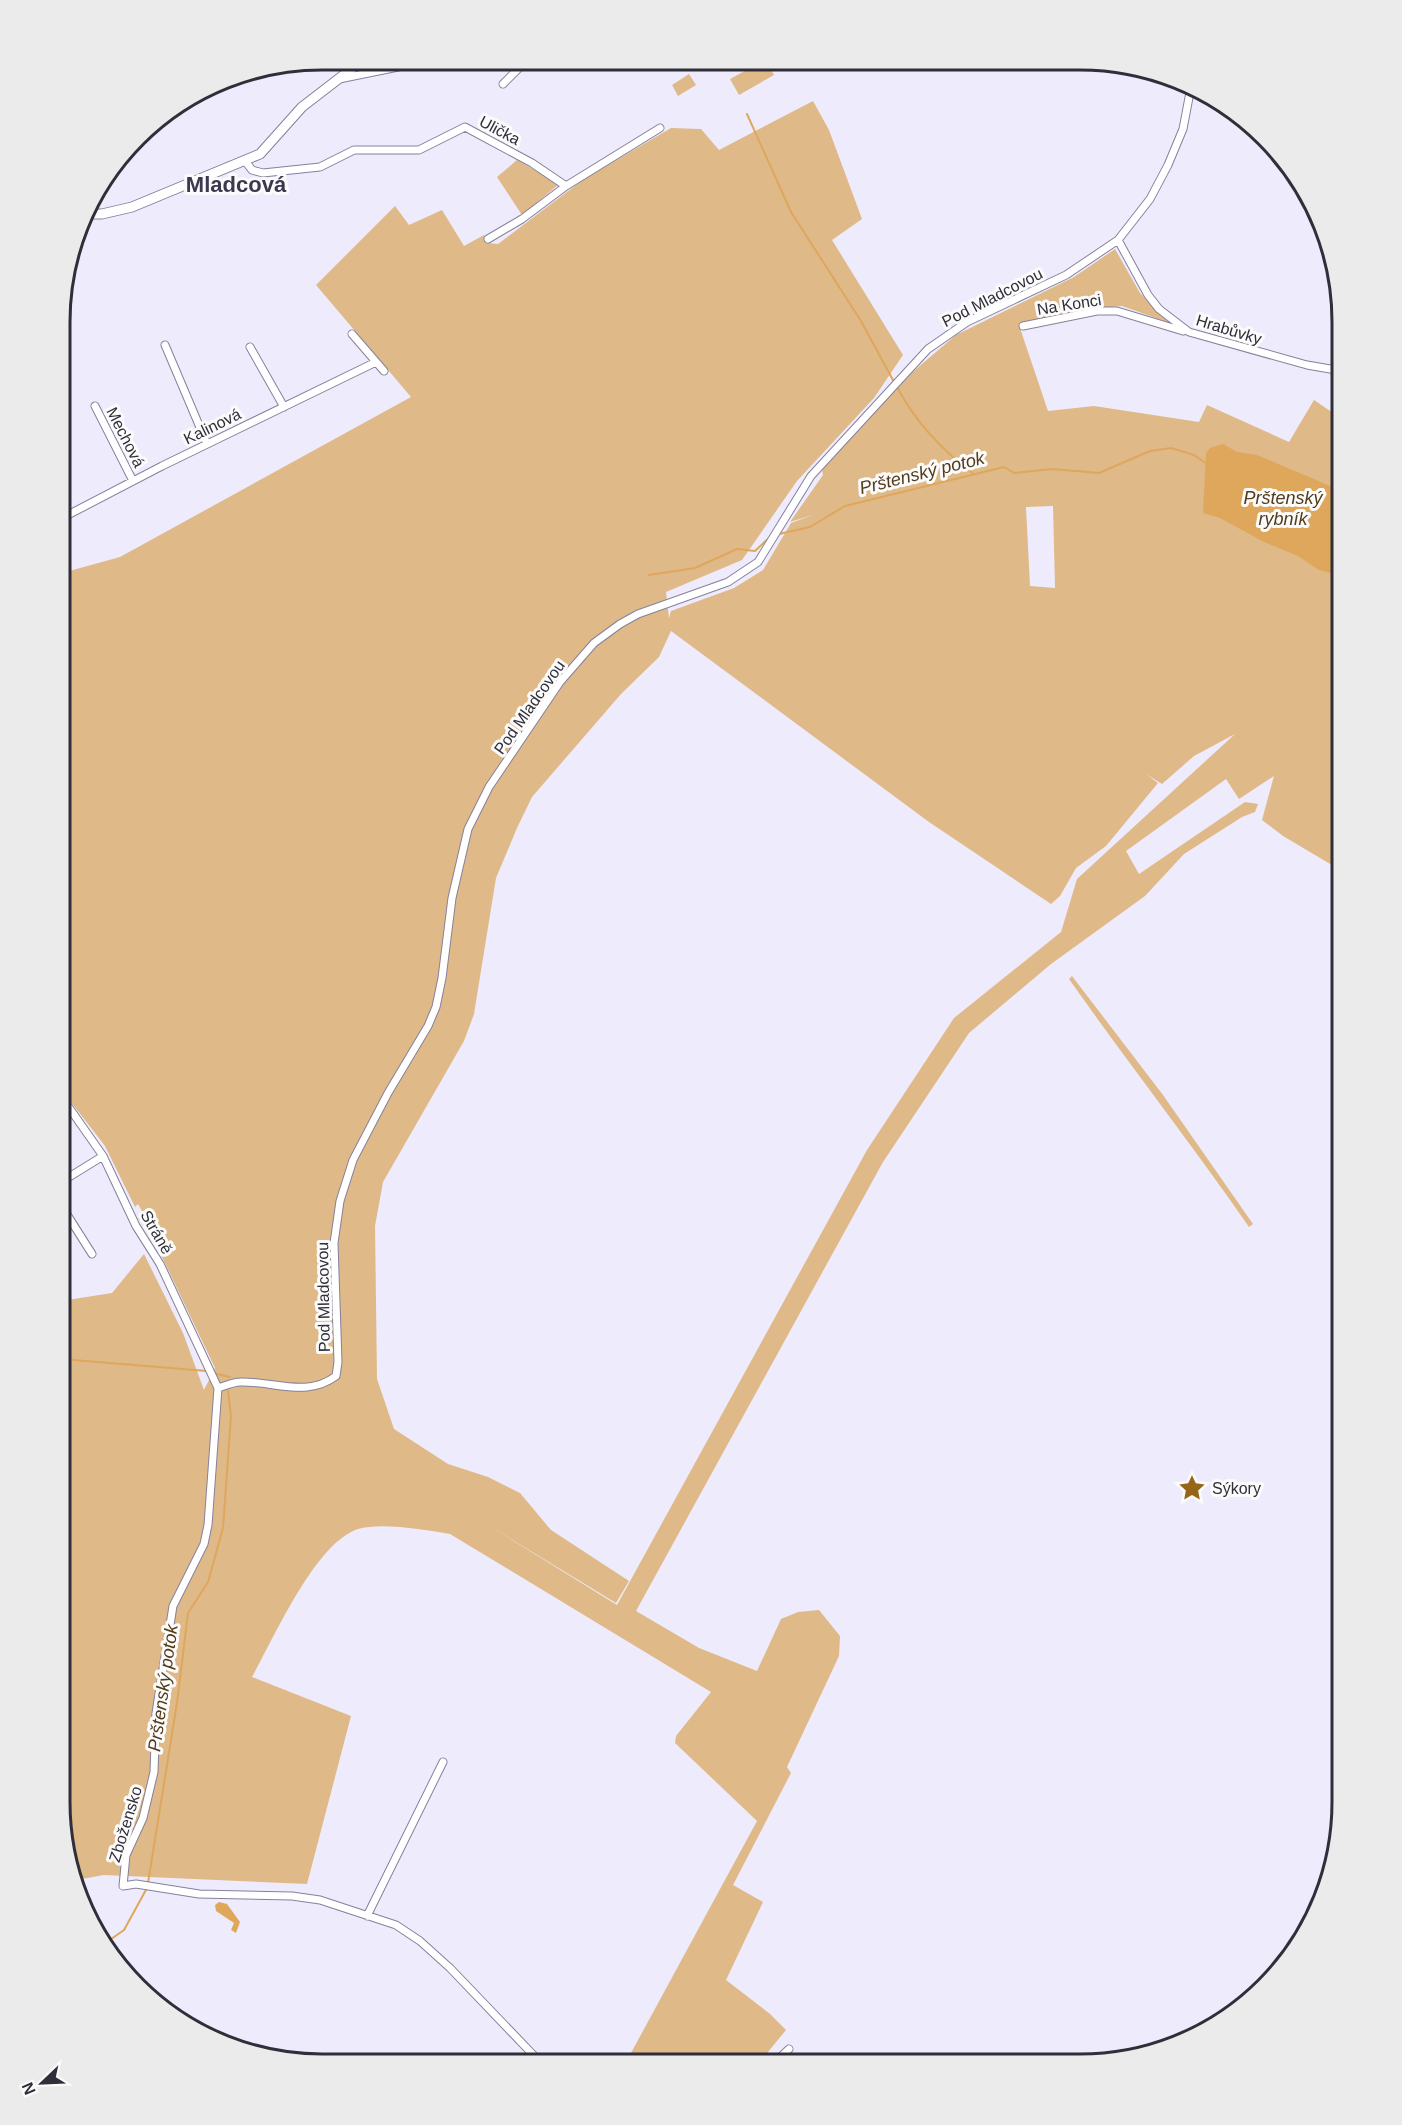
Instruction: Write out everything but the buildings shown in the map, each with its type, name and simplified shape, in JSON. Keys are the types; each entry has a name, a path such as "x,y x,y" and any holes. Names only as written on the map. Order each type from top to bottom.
{"street":[{"path":"96,214 132,207 245,161 267,149 302,107 350,70"},
{"path":"337,80 384,70"},
{"path":"503,84 517,70"},
{"name":"Pod Mladcovou","path":"218,1388 239,1382 308,1389 324,1385 336,1376 338,1362 334,1244 340,1201 353,1160 368,1129 428,1026 436,1007 458,862 468,829 489,787 560,682 599,639 638,614 689,598 736,578 758,562 811,476 928,349 967,322 1066,275 1118,240 1150,199 1168,165 1183,129 1189,96"},
{"name":"Ulička","path":"245,161 252,170 263,173 320,167 354,150 419,150 465,127 522,157 566,186"},
{"path":"488,238 522,219 566,186 660,128"},
{"name":"Hrabůvky","path":"1118,240 1148,296 1159,309 1189,332 1307,365 1332,369"},
{"name":"Na Konci","path":"1023,326 1097,311 1117,311 1189,332"},
{"path":"352,334 384,371"},
{"path":"165,345 207,444"},
{"path":"250,347 284,407"},
{"name":"Kalinová","path":"70,514 376,362"},
{"name":"Mechová","path":"95,406 133,481"},
{"name":"Stráně","path":"70,1109 103,1156 136,1226 160,1264 218,1388"},
{"path":"70,1176 103,1156"},
{"path":"70,1219 92,1254"},
{"name":"Zbožensko","path":"218,1388 208,1524 204,1544 173,1606 156,1713 154,1772 142,1818 126,1855 123,1886 136,1884 199,1894 292,1896 320,1900 396,1925 420,1941 531,2054"},
{"path":"367,1916 443,1762"},
{"path":"784,2054 789,2049"}],"shaded area":[{"path":"746,70 771,70 774,75 739,95 730,79"},
{"path":"689,74 696,85 678,96 672,85"},
{"path":"813,101 829,130 862,219 832,240 903,355 874,398 797,481 742,560 666,592 669,618 671,611 734,588 763,570 791,523 813,515 790,522 823,475 822,470 902,381 956,335 1074,277 1115,249 1140,293 1170,323 1122,306 1077,310 1023,323 1021,331 1048,411 1094,406 1199,422 1207,405 1289,442 1314,400 1332,412 1332,865 1283,836 1262,820 1274,776 1239,799 1226,779 1126,851 1139,874 1245,802 1258,804 1255,812 1242,817 1184,854 1145,896 1051,964 969,1033 883,1162 636,1611 699,1648 757,1671 781,1619 798,1612 819,1610 840,1636 839,1656 787,1767 791,1773 733,1885 763,1902 726,1980 770,2014 786,2030 766,2054 630,2054 757,1821 675,1743 676,1736 711,1692 450,1534 404,1527 379,1526 358,1529 342,1538 311,1572 252,1677 351,1716 307,1884 104,1875 83,1879 75,1852 70,1802 70,1300 112,1293 144,1254 183,1333 204,1390 215,1368 153,1238 138,1218 144,1215 138,1204 135,1207 105,1146 70,1101 70,571 120,557 411,397 316,285 395,206 409,225 442,210 464,246 484,235 488,243 498,244 584,179 671,128 701,129 719,150","holes":["1053,506 1055,588 1030,586 1026,507","671,631 929,822 1051,904 1060,896 1076,868 1106,846 1158,783 1146,774 1162,784 1194,756 1235,734 1077,879 1061,932 954,1018 867,1150 617,1605 483,1522 616,1603 629,1581 551,1530 520,1493 488,1477 448,1464 394,1429 377,1379 375,1226 383,1182 464,1041 474,1014 496,878 532,797 621,694 659,657"]},
{"path":"517,160 559,184 522,215 497,177"},
{"path":"1072,976 1163,1095 1253,1224 1249,1227 1069,979"}],"water":[{"name":"Prštenský rybník","path":"1223,444 1237,452 1257,455 1332,487 1332,573 1319,570 1298,556 1264,542 1220,518 1203,513 1206,453 1210,448"},
{"path":"219,1902 227,1904 240,1922 236,1933 231,1930 234,1923 216,1911 215,1905"}],"waterway":[{"path":"747,114 791,212 861,321 894,382"},
{"path":"897,387 912,412 931,435 974,474"},
{"name":"Prštenský potok","path":"779,534 810,527 845,506 1004,467 1014,473 1052,469 1099,473 1150,451 1171,448 1194,455 1207,464"},
{"name":"Prštenský potok","path":"649,575 695,568 737,549 755,551 770,537"},
{"path":"70,1360 207,1371"},
{"path":"213,1373 230,1377"},
{"name":"Prštenský potok","path":"148,1883 177,1703 188,1613 208,1582 223,1528 231,1416 228,1391"},
{"name":"Prštenský potok","path":"111,1939 124,1930 147,1888"}],"place":[{"name":"Sýkory","path":"1192,1488"}],"district":[{"name":"Mladcová","path":"236,184"}]}
